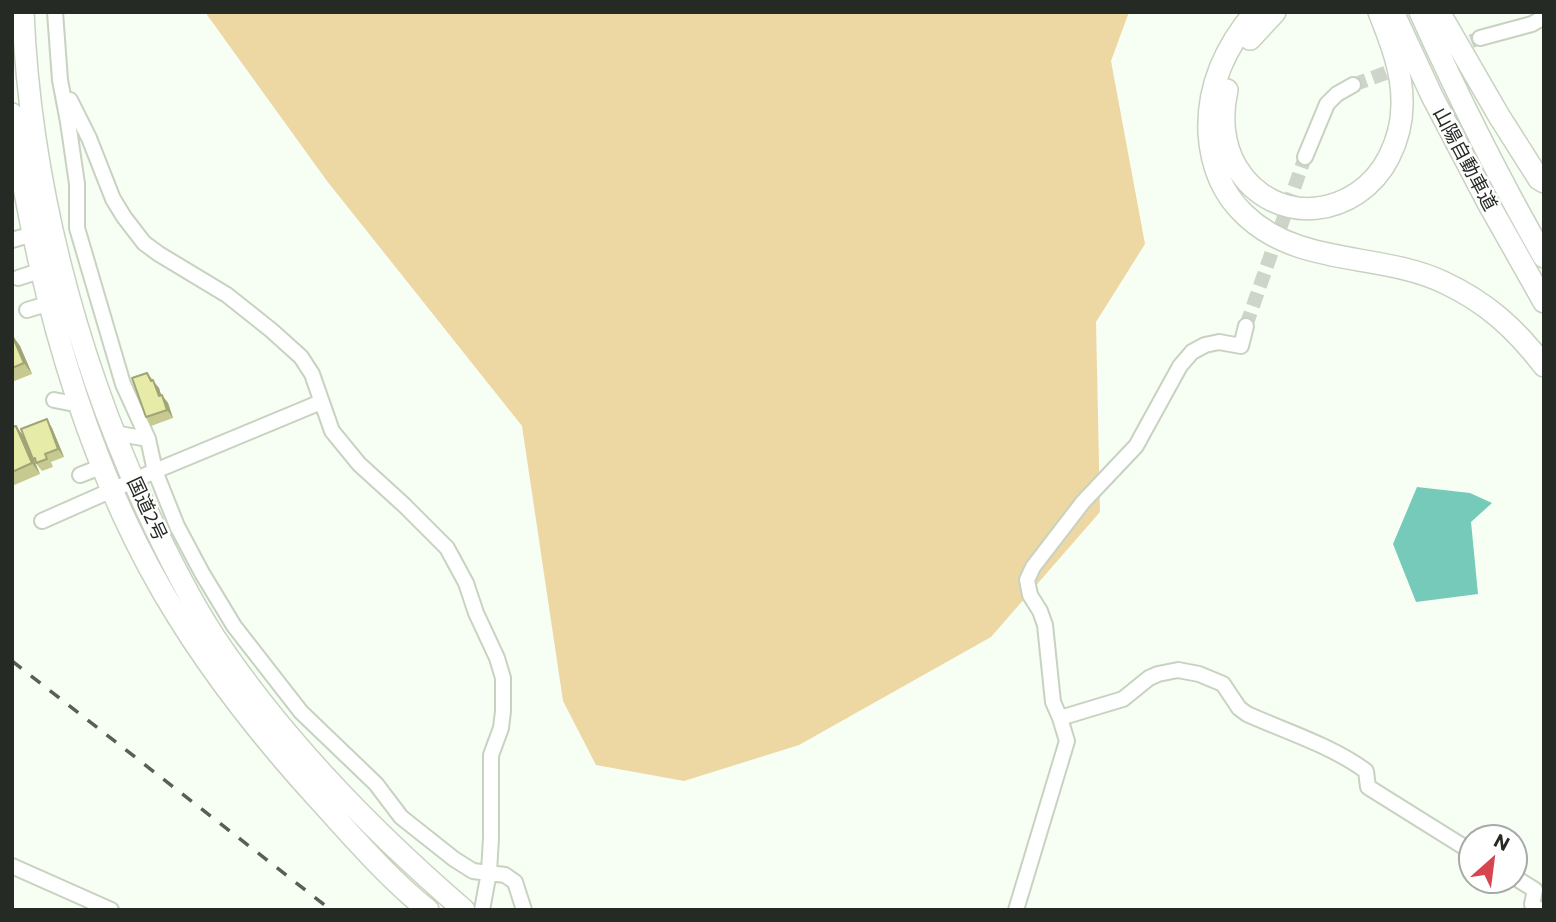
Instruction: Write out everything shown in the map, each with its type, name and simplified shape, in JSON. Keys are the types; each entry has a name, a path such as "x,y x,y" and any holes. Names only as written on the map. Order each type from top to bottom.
{"highway":[{"name":"国道2号","path":"23,12 32,115 59,258 81,336 114,433 177,572 213,635 268,712 343,797 420,872 464,910"},
{"path":"1255,12 1239,32 1221,64 1210,104 1210,142 1214,166 1237,208 1264,231 1288,243 1418,272 1444,282 1472,297 1500,317 1544,366"},
{"path":"1275,12 1256,31 1234,68 1225,99 1224,124 1233,159 1252,186 1276,201 1303,208 1331,206 1355,195 1379,175 1392,150 1400,122 1401,84 1392,44 1379,12"},
{"name":"山陽自動車道","path":"1394,12 1432,96 1544,302"},
{"name":"山陽自動車道","path":"1420,12 1454,89 1544,257"},
{"path":"1439,12 1499,116 1544,182"},
{"name":"国道2号","path":"12,114 16,165 50,303 80,405 139,548 171,605 222,684 289,766 362,847 428,910"}],"street":[{"path":"55,12 60,80 77,184 77,228 123,384 148,439 155,471 177,526 233,626 301,712 376,784 401,817 473,871 505,875 515,882 524,910"},
{"path":"1480,38 1532,24 1544,17"},
{"path":"60,80 89,138 113,199 144,243 227,295 301,357 312,374 332,431 359,464 447,548 466,583 503,678 501,728 491,755 491,838 489,872 482,910"},
{"path":"1305,158 1327,103 1353,85"},
{"path":"12,240 33,234"},
{"path":"18,278 42,270"},
{"path":"27,310 50,303"},
{"path":"1016,910 1067,741 1053,702 1045,625 1030,595 1027,580 1033,567 1083,502 1136,446 1180,366 1192,352 1219,342 1241,346 1246,326"},
{"path":"54,400 80,405"},
{"path":"42,521 321,402"},
{"path":"114,433 148,439"},
{"path":"80,475 103,466"},
{"path":"1060,718 1123,699 1158,674 1178,670 1199,674 1223,684 1239,708 1247,714 1329,748 1350,760 1366,771 1368,787 1458,843"},
{"path":"12,866 111,910"},
{"path":"1528,886 1535,890 1532,904 1540,910"}],"shaded area":[{"path":"205,12 1129,12 1111,61 1145,244 1096,322 1100,512 991,637 799,745 684,781 596,765 563,701 522,426 327,181"}],"water":[{"path":"1417,487 1470,493 1492,503 1471,522 1478,594 1416,602 1393,544"}],"building":[{"path":"12,335 24,363 12,368"},
{"path":"147,373 159,396 162,395 167,410 146,417 132,378"},
{"path":"47,419 58,449 45,454 47,459 36,463 21,429"},
{"path":"16,426 32,463 12,472 12,427"}],"tunnel":[{"path":"1353,85 1480,38"},
{"path":"1246,326 1305,157"}],"railway":[{"path":"12,661 331,910"}]}
